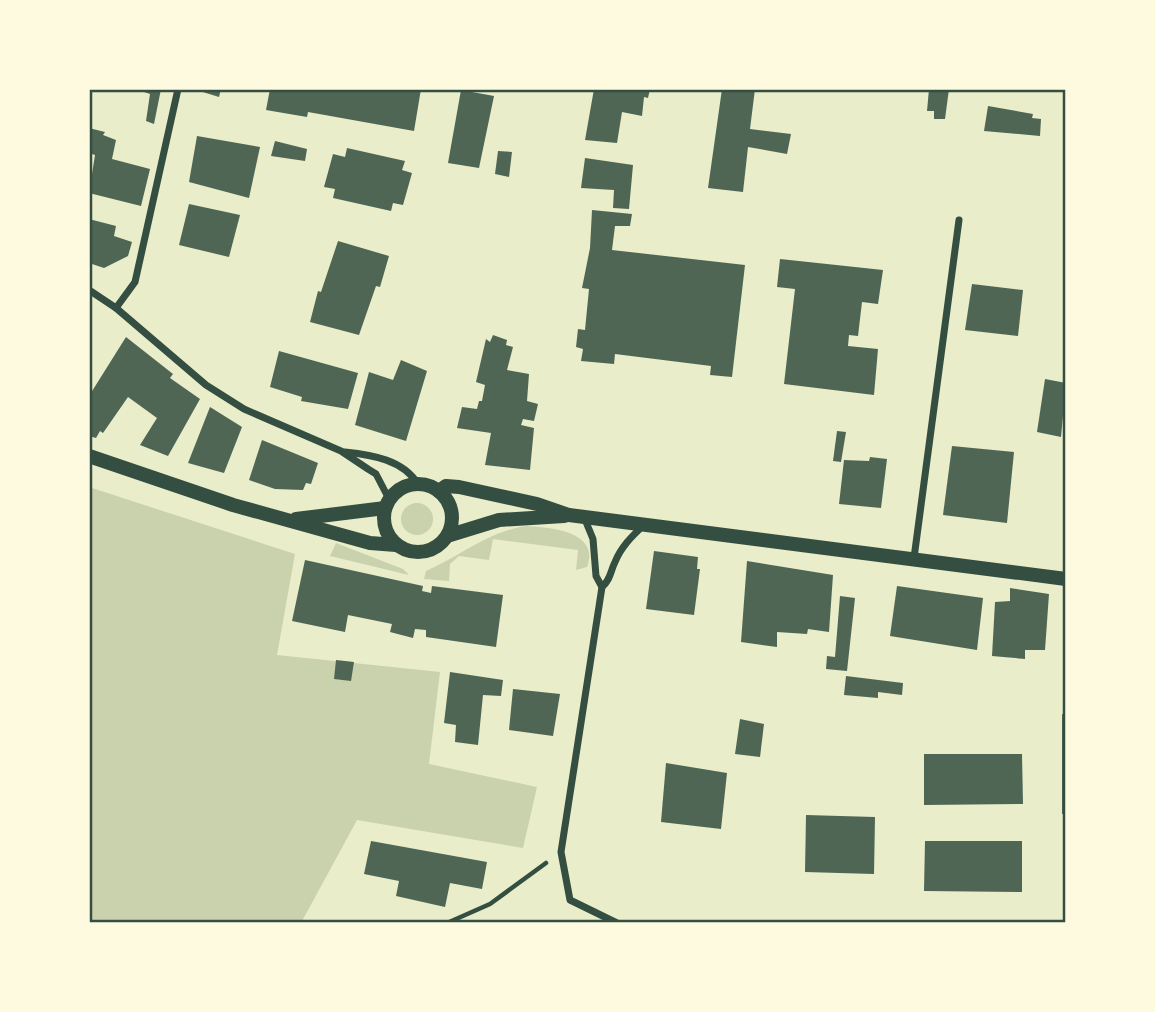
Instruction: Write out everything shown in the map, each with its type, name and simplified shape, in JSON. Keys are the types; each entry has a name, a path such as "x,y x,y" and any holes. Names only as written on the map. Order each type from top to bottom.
{"main road":[{"path":"89,456 233,505 292,519 370,543 396,545"},
{"path":"447,536 451,512 439,491 418,484 397,491 387,504 384,522 387,535 406,551 429,551 447,536 499,520 569,515"},
{"path":"439,491 446,486 459,486 537,504 569,515 1066,579"},
{"path":"292,519 387,504"}],"street":[{"path":"116,308 135,282 178,89"},
{"path":"914,558 959,220"},
{"path":"89,290 116,308 205,386 244,409 341,452 376,474 387,504"},
{"path":"341,452 371,455 403,467 410,471 418,484"},
{"path":"584,517 593,539 596,576 602,587 561,852 570,900 617,923"},
{"path":"602,587 610,580 614,563 628,539 645,524"}],"path":[{"path":"447,923 490,904 561,852"}],"green space":[{"path":"89,487 295,554 277,655 440,672 429,764 537,787 523,848 357,820 301,923 89,923"},
{"path":"417,503 429,507 433,519 429,531 417,535 405,531 401,519 405,507"},
{"path":"526,526 559,530 580,538 589,555 587,567 576,570 578,550 493,539 489,560 459,556 450,564 449,581 424,579 426,571 475,545 499,533"},
{"path":"336,543 403,569 409,575 330,556"}],"building":[{"path":"135,89 161,89 154,124 146,121 150,94"},
{"path":"193,89 221,89 219,97"},
{"path":"270,89 421,89 414,131 308,112 307,117 266,110"},
{"path":"594,89 650,89 648,98 644,97 642,116 622,112 617,143 585,140"},
{"path":"722,89 755,89 750,129 791,134 787,154 748,147 743,192 708,188"},
{"path":"929,89 949,89 945,119 934,119 934,111 927,111"},
{"path":"461,90 494,96 479,168 448,163"},
{"path":"988,106 1033,114 1032,118 1041,119 1040,136 984,131"},
{"path":"89,128 105,132 103,135 116,140 112,159 150,169 141,206 89,193 95,155 89,153"},
{"path":"197,136 260,147 249,198 189,182"},
{"path":"275,141 307,149 305,161 271,156"},
{"path":"347,148 405,161 402,170 412,173 403,205 393,203 391,211 333,198 335,189 324,187 333,154 345,157"},
{"path":"498,151 512,152 509,177 495,174"},
{"path":"585,158 633,165 629,209 613,208 614,190 581,188"},
{"path":"189,204 240,215 229,257 179,245"},
{"path":"592,210 632,214 630,226 615,226 612,250 745,265 732,377 710,375 711,366 615,354 614,364 581,361 583,349 576,347 578,329 585,330 589,289 582,288 590,248"},
{"path":"89,219 116,226 114,236 132,242 128,256 104,268 89,263"},
{"path":"338,241 389,256 380,287 376,286 359,335 310,322 318,291 321,292"},
{"path":"780,259 883,270 878,304 862,302 858,336 849,335 848,346 878,349 874,395 784,384 795,289 777,287"},
{"path":"972,284 1023,290 1018,336 965,330"},
{"path":"493,335 507,340 506,345 513,347 507,370 529,374 527,401 538,404 534,421 523,419 521,425 534,428 530,470 485,465 491,433 457,428 462,407 477,409 479,401 482,401 485,385 476,382 486,339 490,342"},
{"path":"126,337 173,374 170,378 200,399 168,456 140,445 157,418 128,397 103,433 100,431 96,438 89,436 89,396"},
{"path":"279,351 358,373 348,409 301,401 302,397 270,387"},
{"path":"401,360 427,371 406,441 355,425 369,372 393,380"},
{"path":"1045,379 1066,383 1061,437 1037,432"},
{"path":"210,407 242,427 224,473 188,463"},
{"path":"837,431 846,432 841,462 833,461"},
{"path":"262,440 318,463 311,484 306,483 303,490 275,489 249,480"},
{"path":"952,446 1014,452 1007,523 943,515"},
{"path":"870,457 887,459 881,508 839,504 844,460 869,461"},
{"path":"654,551 698,557 697,569 700,569 694,615 646,609"},
{"path":"305,560 423,586 422,591 431,593 432,586 503,595 496,647 426,637 426,630 415,629 413,638 390,632 392,624 348,615 345,632 292,621"},
{"path":"747,561 833,575 829,632 808,629 807,634 777,632 777,647 741,642"},
{"path":"897,586 983,598 977,650 890,636"},
{"path":"1010,588 1049,594 1045,650 1025,650 1025,659 992,656 995,602 1010,601"},
{"path":"840,596 855,598 847,671 826,669 827,656 835,657"},
{"path":"336,660 354,662 351,681 334,679"},
{"path":"450,672 503,680 501,696 483,695 478,745 455,742 456,725 444,723"},
{"path":"846,676 903,683 902,695 878,692 878,698 844,695"},
{"path":"513,689 560,694 553,736 509,730"},
{"path":"1062,714 1066,715 1066,814 1062,814"},
{"path":"740,719 764,724 760,757 735,754"},
{"path":"924,754 1022,754 1023,804 924,805"},
{"path":"666,763 727,773 721,829 661,822"},
{"path":"806,815 875,817 874,874 805,872"},
{"path":"371,841 487,862 482,889 450,883 445,907 396,896 399,881 364,874"},
{"path":"925,841 1022,841 1022,892 924,891"}]}
